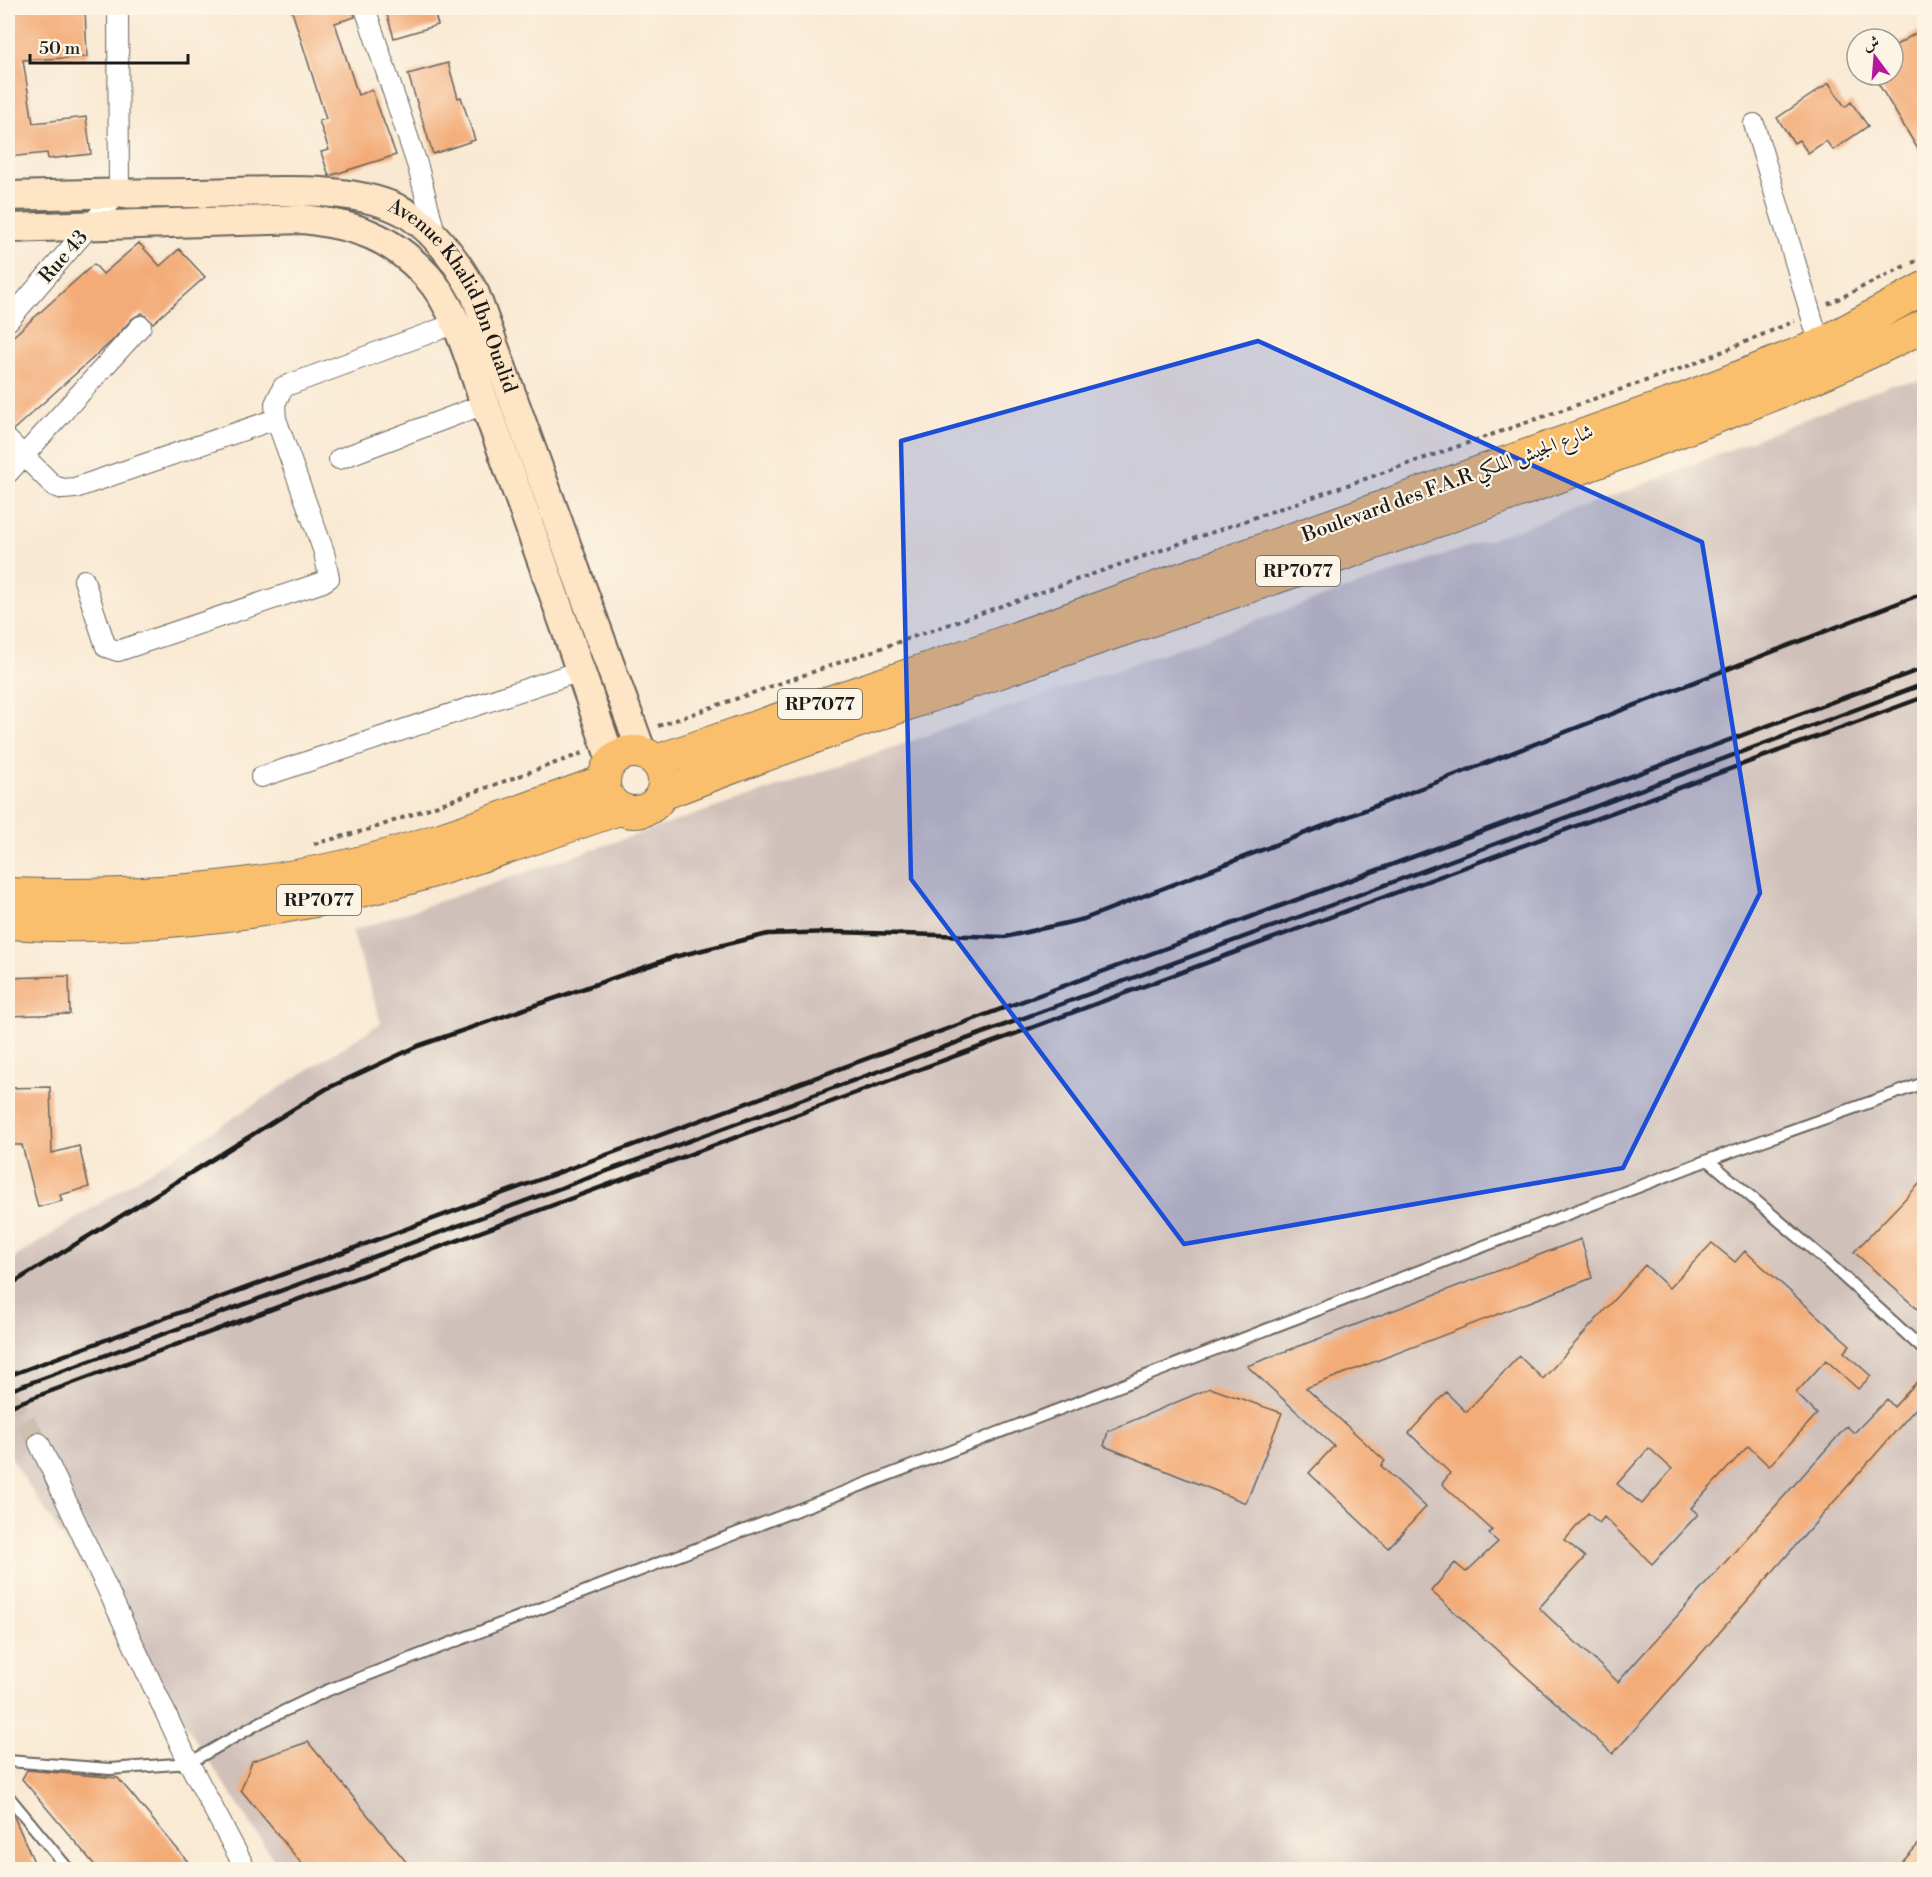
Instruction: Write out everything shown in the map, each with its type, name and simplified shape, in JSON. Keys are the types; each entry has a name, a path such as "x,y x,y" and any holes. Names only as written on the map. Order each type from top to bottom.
{"main road":[{"name":"Avenue Khalid Ibn Oualid","path":"8,196 266,190 356,196 387,205 409,215 436,239 463,272 483,313 644,750"},
{"name":"Avenue Khalid Ibn Oualid","path":"8,228 303,219 336,223 368,232 416,265 438,290 454,324 527,513 580,671 607,763"},
{"name":"Boulevard des F.A.R شارع الجيش الملكي","path":"8,894 129,895 268,881 343,866 430,842 625,754 985,649 1684,399 1820,345 1924,288"},
{"name":"Boulevard des F.A.R شارع الجيش الملكي","path":"8,923 96,923 207,916 313,901 378,886 619,809 633,812 647,809 662,794 791,744 1429,525 1669,436 1829,370 1924,326"},
{"path":"644,750 664,780 662,794"},
{"path":"607,763 608,796 619,809"}],"street":[{"path":"118,8 119,192"},
{"path":"365,8 418,167 436,239"},
{"path":"1754,124 1820,345"},
{"name":"Rue 43","path":"8,321 119,192"},
{"path":"84,580 100,637 106,647 118,651 323,582 329,578 324,552 276,418 275,404 283,387 454,324"},
{"path":"8,473 141,326"},
{"path":"339,459 485,404"},
{"path":"8,440 54,486 63,489 75,488 276,418"},
{"path":"261,777 580,671"},
{"path":"39,1443 189,1763 246,1869"}],"lane":[{"path":"8,1761 110,1769 189,1763 261,1722 326,1691 1707,1160 1924,1083"},
{"path":"1707,1160 1824,1259 1924,1350"},
{"path":"8,1796 69,1869"}],"path":[{"path":"644,750 1688,366 1766,335 1924,256"},
{"path":"308,845 607,763"}],"highlighted area":[{"path":"1258,341 1702,542 1760,893 1623,1168 1184,1244 911,879 901,441"}],"shaded area":[{"path":"1924,381 1924,1869 280,1869 11,1458 8,1459 8,1262 381,1023 352,931 883,751 1625,492 1892,384"}],"building":[{"path":"8,8 85,8 87,57 23,60 33,123 86,117 91,154 48,159 47,153 8,157"},
{"path":"291,8 353,8 355,17 335,23 358,95 372,90 396,155 329,176 321,152 329,150 319,121 326,119"},
{"path":"385,8 433,8 438,25 394,38"},
{"path":"1924,28 1924,159 1880,87 1905,87 1905,40"},
{"path":"448,63 458,98 461,97 475,140 433,154 408,74"},
{"path":"1829,83 1845,107 1851,102 1868,126 1833,150 1826,141 1808,153 1799,140 1794,143 1777,118"},
{"path":"139,243 160,266 179,249 205,277 153,323 142,313 133,318 112,341 13,430 8,428 8,341 94,264 103,274"},
{"path":"69,976 70,1014 8,1016 8,978"},
{"path":"50,1087 52,1153 79,1146 89,1187 60,1195 62,1201 38,1207 22,1145 8,1145 8,1088"},
{"path":"1924,1179 1924,1315 1854,1252"},
{"path":"1581,1239 1592,1278 1306,1388 1385,1461 1381,1466 1426,1507 1388,1548 1309,1473 1334,1446 1247,1366"},
{"path":"1712,1243 1735,1262 1745,1251 1850,1345 1844,1352 1871,1376 1858,1389 1826,1360 1796,1393 1817,1414 1769,1466 1748,1446 1691,1508 1698,1514 1652,1564 1604,1517 1599,1523 1588,1513 1565,1540 1585,1557 1539,1608 1618,1682 1847,1426 1854,1433 1887,1399 1894,1407 1924,1374 1924,1399 1613,1754 1431,1591 1455,1563 1466,1572 1498,1542 1489,1534 1492,1530 1442,1484 1450,1473 1409,1433 1446,1392 1466,1412 1519,1356 1543,1379 1645,1265 1669,1288","holes":["1649,1448 1672,1469 1642,1504 1617,1484"]},
{"path":"1210,1388 1282,1413 1246,1503 1104,1446 1108,1431"},
{"path":"308,1742 412,1869 306,1869 241,1790 252,1761"},
{"path":"27,1770 118,1778 194,1869 98,1869 22,1779"},
{"path":"8,1807 12,1812 37,1869 8,1869"},
{"path":"1924,1838 1924,1869 1896,1869"}],"tunnel":[{"path":"8,1396 39,1443"}],"railway":[{"path":"8,1286 326,1089 418,1046 674,957 768,934 835,932 1005,937 1084,919 1924,593"},
{"path":"8,1376 1924,668"},
{"path":"8,1391 1334,904 1924,684"},
{"path":"8,1407 1924,697"}]}
